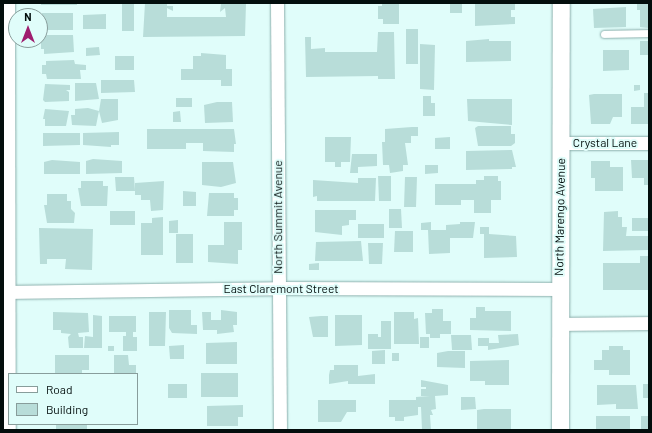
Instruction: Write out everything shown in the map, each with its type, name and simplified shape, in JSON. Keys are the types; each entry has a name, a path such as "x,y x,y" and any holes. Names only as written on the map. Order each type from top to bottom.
{"street":[{"path":"6,3 5,292 7,430"},
{"name":"North Summit Avenue","path":"277,3 280,430"},
{"name":"North Marengo Avenue","path":"560,430 559,289 562,143 561,3"},
{"name":"Crystal Lane","path":"562,143 649,143"},
{"name":"East Claremont Street","path":"5,292 279,288 559,289"},
{"path":"559,324 649,323"}],"lane":[{"path":"604,34 649,33"}],"building":[{"path":"41,3 77,3 77,5 41,5"},
{"path":"122,3 134,3 134,31 122,31"},
{"path":"145,3 167,3 167,6 173,6 173,11 167,8 167,17 226,17 225,8 220,12 221,3 246,4 245,36 143,37"},
{"path":"382,3 399,3 399,24 383,24 383,19 378,19 378,6 382,6"},
{"path":"450,3 462,3 462,13 450,13"},
{"path":"475,3 515,4 515,10 511,10 511,17 515,17 515,24 475,26"},
{"path":"637,3 649,3 649,28 640,27 640,10 637,10"},
{"path":"626,7 626,27 594,28 593,9"},
{"path":"48,13 73,13 73,30 48,30"},
{"path":"106,14 106,29 83,29 83,15"},
{"path":"406,29 418,29 418,64 406,64"},
{"path":"378,32 394,32 395,79 378,79 378,76 306,77 305,37 311,37 311,49 325,48 325,52 377,52"},
{"path":"48,35 73,35 74,52 44,54 44,49 41,49 48,48"},
{"path":"489,39 489,41 511,41 511,61 466,62 466,41"},
{"path":"640,41 649,41 649,55 640,55"},
{"path":"420,44 435,45 434,90 420,89"},
{"path":"99,47 100,55 86,56 86,48"},
{"path":"603,50 629,50 629,70 603,71"},
{"path":"201,53 226,55 226,69 232,69 232,86 221,86 221,80 181,80 181,69 193,69 193,56 201,56"},
{"path":"115,56 134,56 134,70 115,70"},
{"path":"74,60 75,64 86,65 86,70 80,70 81,79 47,79 46,74 42,74 42,65 46,65 46,61"},
{"path":"101,80 134,80 135,92 101,93"},
{"path":"75,83 96,83 99,99 75,101"},
{"path":"45,84 70,85 70,90 66,90 69,92 69,101 45,102 43,100"},
{"path":"634,85 640,85 640,90 634,91"},
{"path":"644,93 649,93 649,124 631,124 631,107 644,107"},
{"path":"622,94 622,117 613,117 610,124 591,124 589,95"},
{"path":"423,96 431,96 431,103 435,103 435,116 423,116"},
{"path":"176,98 192,98 192,107 176,107"},
{"path":"101,99 118,99 118,120 102,123 99,111"},
{"path":"467,99 512,99 512,125 468,121"},
{"path":"217,102 232,102 233,122 205,123 204,105"},
{"path":"88,108 99,111 96,126 72,125 71,115 75,115 75,109"},
{"path":"45,109 69,111 66,126 45,126 45,119 43,119"},
{"path":"180,111 181,122 173,122 173,112"},
{"path":"478,126 511,126 511,134 515,134 515,143 511,146 478,146 475,128"},
{"path":"418,127 418,136 411,136 411,143 405,143 408,165 403,165 403,171 390,173 389,165 383,165 382,142 385,142 385,129"},
{"path":"147,129 234,129 236,144 234,144 234,152 203,151 203,143 186,143 186,149 147,149"},
{"path":"119,132 119,145 111,145 111,147 83,145 83,133"},
{"path":"43,133 80,133 80,145 43,146"},
{"path":"325,137 351,137 350,162 341,162 341,167 335,167 335,162 325,162"},
{"path":"450,137 450,149 435,149 435,138"},
{"path":"512,150 516,167 512,167 512,169 466,170 466,151"},
{"path":"352,154 377,154 377,166 358,167 358,173 350,173"},
{"path":"93,159 122,161 122,173 86,174 86,161"},
{"path":"52,160 80,162 80,174 44,174 44,162"},
{"path":"631,160 649,160 649,185 644,185 644,178 632,178"},
{"path":"591,161 610,161 610,167 623,167 623,191 595,191 595,178 591,178"},
{"path":"202,162 233,162 236,183 221,187 202,185"},
{"path":"425,165 438,165 438,173 425,174"},
{"path":"378,176 391,176 391,201 379,201"},
{"path":"484,176 498,176 498,181 501,181 501,200 491,200 491,213 474,213 474,200 461,200 461,205 435,205 435,184 476,184 476,180 484,180"},
{"path":"115,177 134,177 135,191 116,191"},
{"path":"405,177 417,177 416,207 404,207"},
{"path":"358,178 376,178 375,201 317,201 317,196 313,197 313,180 358,183"},
{"path":"81,181 103,181 103,186 108,186 107,206 81,206 78,188 81,188"},
{"path":"164,181 163,210 151,211 150,200 141,200 141,195 135,195 135,183"},
{"path":"183,191 196,192 196,206 183,206"},
{"path":"209,193 234,193 234,198 238,198 238,210 234,210 234,216 207,216"},
{"path":"47,194 67,194 67,201 71,201 71,209 75,213 74,223 47,223 44,205 47,205"},
{"path":"389,209 401,209 402,228 389,228"},
{"path":"315,210 356,210 356,220 349,220 349,225 342,226 342,235 315,232"},
{"path":"110,211 135,211 135,225 110,225"},
{"path":"618,211 618,217 622,217 622,227 627,227 626,236 648,236 648,250 603,251 604,212"},
{"path":"163,217 163,255 141,255 141,223 152,223 152,218"},
{"path":"632,218 649,218 649,231 632,231"},
{"path":"178,220 178,233 169,233 169,221"},
{"path":"224,222 242,222 242,250 238,250 238,264 208,262 208,245 224,245"},
{"path":"431,222 431,230 446,230 446,225 460,224 460,222 475,222 473,238 450,238 450,253 429,254 428,230 421,230 421,223"},
{"path":"358,224 384,224 384,238 358,238"},
{"path":"480,227 489,227 489,234 516,236 517,257 484,258 484,234 480,234"},
{"path":"39,228 93,229 92,270 65,269 66,259 47,259 47,264 40,264"},
{"path":"395,231 413,231 413,252 394,252"},
{"path":"176,234 193,234 193,263 176,263"},
{"path":"361,241 363,261 315,261 316,242"},
{"path":"368,243 383,243 382,264 369,264"},
{"path":"640,256 649,256 649,290 603,290 603,263 640,263"},
{"path":"319,263 319,270 309,270 309,264"},
{"path":"476,307 485,307 485,311 511,311 511,331 470,330 470,318 476,318"},
{"path":"432,309 443,309 443,321 451,321 451,334 440,334 440,338 430,338 430,334 426,334 425,313 432,313"},
{"path":"169,310 191,310 191,325 197,325 197,334 172,333 169,328"},
{"path":"221,310 237,312 237,325 233,325 234,332 217,334 217,330 203,330 202,312 211,312 211,320 221,320"},
{"path":"53,312 88,313 89,332 78,333 79,337 83,337 83,348 69,348 68,337 71,334 61,333 61,330 53,330"},
{"path":"149,312 166,312 165,346 149,346"},
{"path":"394,312 414,312 414,319 418,318 419,344 394,344"},
{"path":"93,315 102,316 102,348 84,348 85,336 93,337"},
{"path":"335,315 362,315 362,345 335,346"},
{"path":"109,316 136,316 136,332 133,332 133,337 137,337 137,351 123,351 123,336 126,336 126,332 109,332"},
{"path":"328,316 328,337 313,337 309,317"},
{"path":"381,321 391,321 391,349 368,349 368,334 378,334 378,337 381,337"},
{"path":"518,334 519,345 488,350 488,346 478,346 478,338 489,338 489,343 499,343 498,335"},
{"path":"451,335 471,335 472,350 452,350"},
{"path":"420,337 429,337 429,348 420,348"},
{"path":"237,342 237,364 206,364 206,343"},
{"path":"184,345 184,359 170,359 169,346"},
{"path":"108,346 114,346 114,351 108,351"},
{"path":"609,346 623,346 623,350 630,350 630,375 609,375 609,370 594,370 594,360 602,360 602,350 609,350"},
{"path":"385,350 385,364 372,364 372,351"},
{"path":"448,351 465,351 465,368 437,367 437,353"},
{"path":"392,353 399,353 399,361 392,361"},
{"path":"55,355 89,355 89,370 82,370 82,373 55,373"},
{"path":"114,355 128,355 129,365 136,365 136,373 114,373"},
{"path":"509,360 509,385 485,385 485,381 470,381 470,361"},
{"path":"334,365 358,365 358,376 375,374 375,384 348,384 348,381 329,384 330,370 334,370"},
{"path":"201,373 238,373 238,397 201,397"},
{"path":"421,380 448,385 448,395 435,396 436,409 431,410 433,415 430,415 431,430 422,430 421,407 418,407 418,415 404,417 404,421 395,421 395,417 389,417 389,400 416,400 416,397 430,396 421,396 421,389 426,389 426,387 421,387"},
{"path":"168,384 187,384 187,398 168,398"},
{"path":"643,384 649,384 649,398 643,398"},
{"path":"597,385 636,385 638,409 616,409 616,404 597,405"},
{"path":"461,397 475,397 476,409 461,410"},
{"path":"318,400 356,400 356,412 347,412 341,422 318,422"},
{"path":"243,405 243,417 238,417 238,426 207,426 207,406"},
{"path":"511,409 511,429 477,430 477,410"},
{"path":"596,416 630,416 630,430 596,430"},
{"path":"641,416 649,416 649,430 641,430"},
{"path":"56,425 87,425 87,430 56,430"}]}
